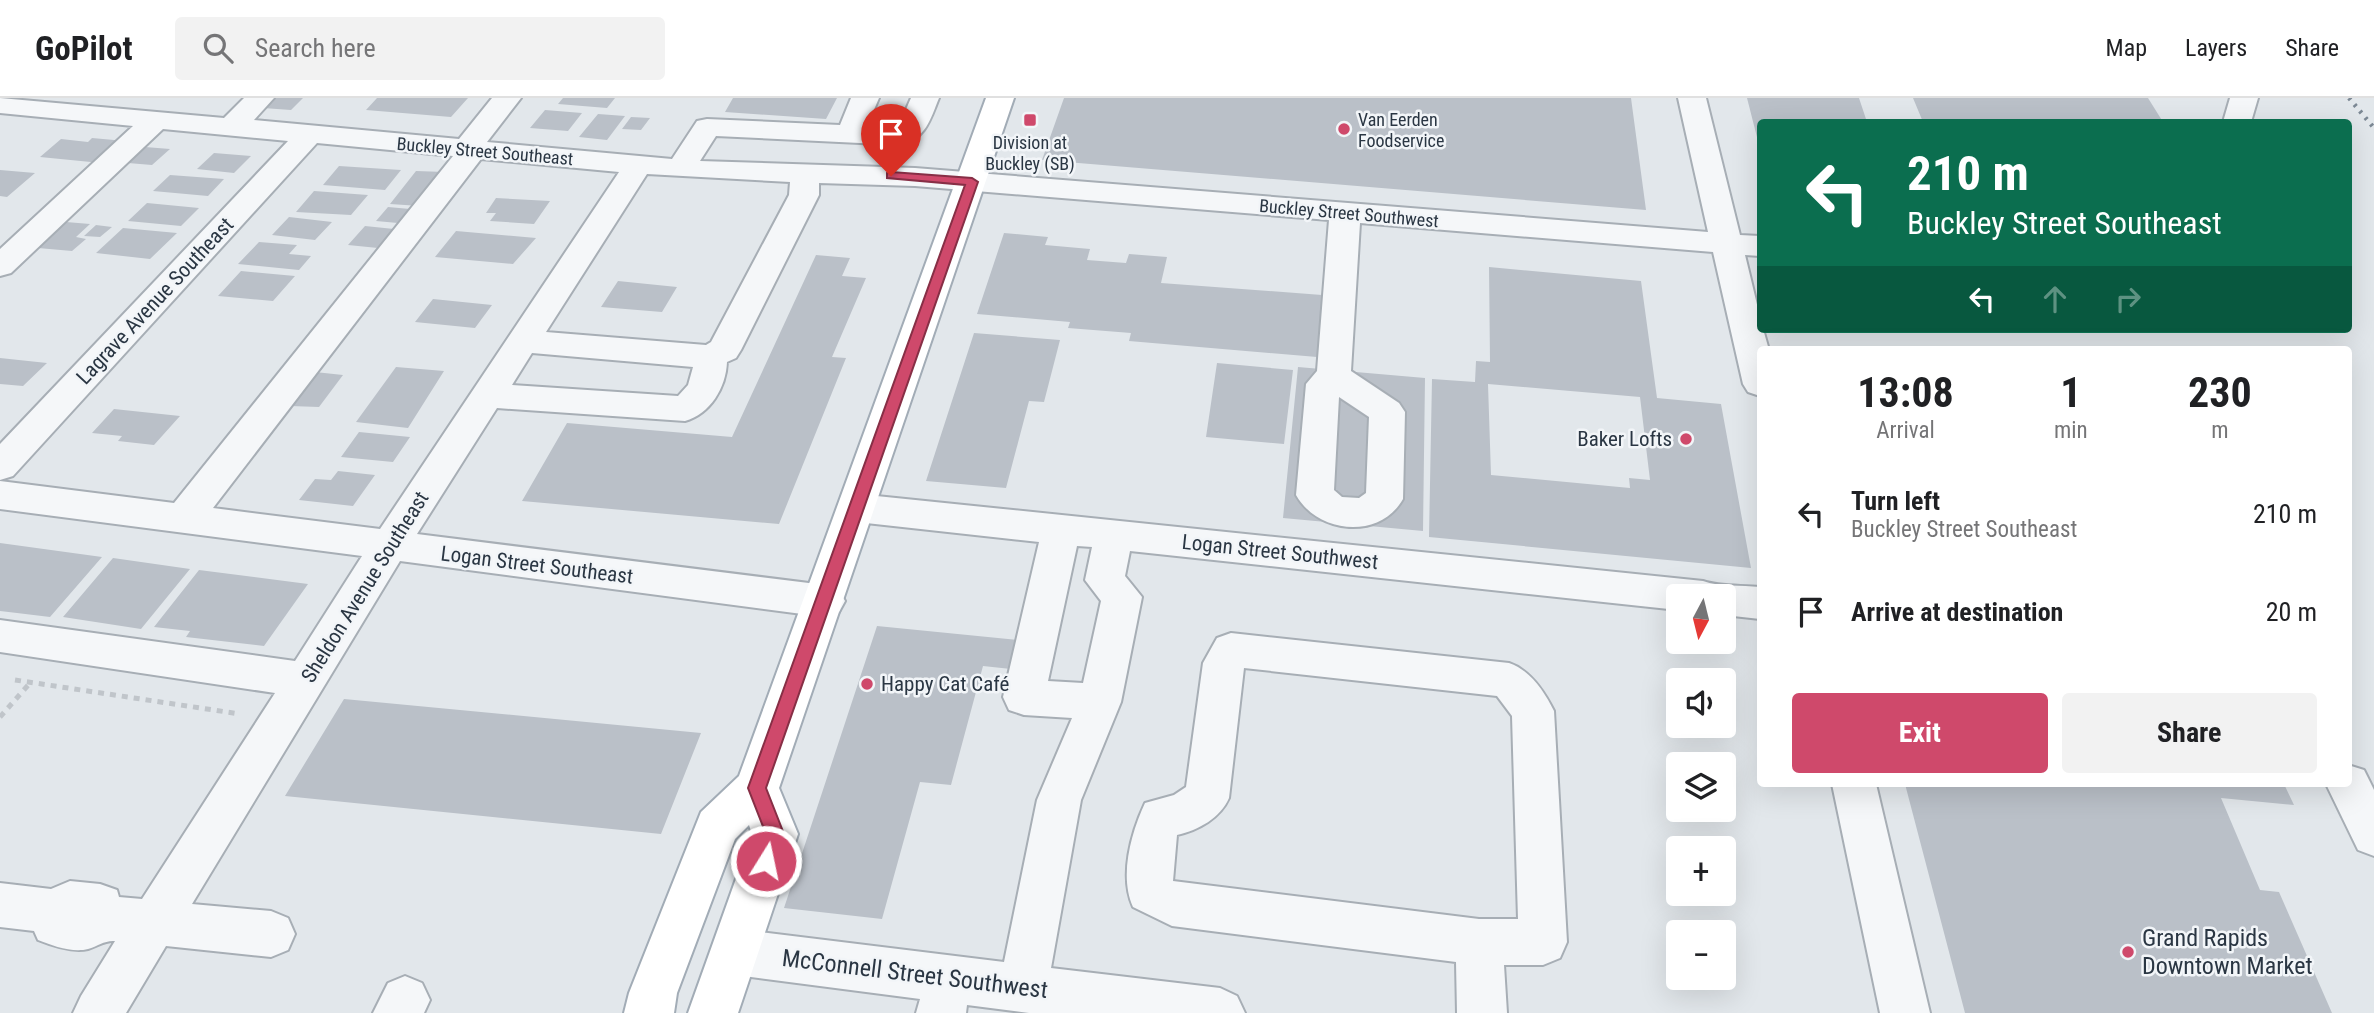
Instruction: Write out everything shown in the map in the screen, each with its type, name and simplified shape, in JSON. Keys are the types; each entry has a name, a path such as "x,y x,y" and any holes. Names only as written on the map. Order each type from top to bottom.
{"main road":[{"path":"649,1013 653,993 717,826 757,788 1000,98"},
{"path":"713,1013 775,834 757,788"}],"street":[{"path":"0,105 8,98"},
{"path":"232,126 260,98"},
{"path":"183,519 507,98"},
{"path":"681,168 725,98"},
{"path":"850,134 866,98"},
{"path":"707,127 901,136 912,129 925,98"},
{"path":"1692,98 1757,372"},
{"path":"2238,119 2244,98"},
{"name":"Buckley Street Southeast","path":"0,105 638,165 972,182"},
{"path":"0,266 158,119"},
{"name":"Lagrave Avenue Southeast","path":"0,467 310,134"},
{"name":"Sheldon Avenue Southeast","path":"99,1013 389,546 638,165"},
{"path":"523,341 710,357 724,350 804,195 805,174"},
{"name":"Buckley Street Southwest","path":"972,182 1757,246"},
{"path":"1334,376 1345,212"},
{"path":"488,395 685,409 698,400 712,369 710,357"},
{"name":"Logan Street Southeast","path":"0,495 825,601"},
{"name":"Logan Street Southwest","path":"857,508 1666,593"},
{"path":"1061,530 1024,696 1100,702"},
{"path":"1023,988 1059,800 1100,702 1122,597 1105,580 1115,535"},
{"path":"1736,600 1757,603"},
{"path":"0,636 306,680"},
{"path":"1231,650 1509,680 1533,710 1543,942 1479,942 1172,904 1149,892 1155,834 1161,817 1182,814 1207,798 1224,663 1231,650"},
{"path":"1855,787 1905,1013"},
{"path":"2350,787 2374,835"},
{"path":"0,905 53,912 70,903 100,906 105,918 153,925 271,934"},
{"path":"1479,942 1482,1013"},
{"name":"McConnell Street Southwest","path":"736,952 945,996 1023,988 1220,1013"}],"path":[{"path":"15,680 240,714"},
{"path":"0,717 31,682"}],"building":[{"path":"274,98 303,98 291,110 263,108"},
{"path":"377,98 468,98 451,117 366,110"},
{"path":"563,98 615,98 607,108 558,104"},
{"path":"733,98 837,98 826,119 725,112"},
{"name":"Van Eerden Foodservice","path":"1064,98 1631,98 1646,210 1042,160"},
{"path":"1747,98 1859,98 1866,119 1757,119 1757,137"},
{"path":"1913,98 2148,98 2161,119 1922,119"},
{"path":"545,110 582,113 568,131 530,128"},
{"path":"598,114 625,116 607,140 579,137"},
{"path":"631,117 650,118 641,130 622,129"},
{"path":"92,138 125,141 101,163 40,157 61,139 88,142"},
{"path":"145,147 170,149 152,165 128,163"},
{"path":"214,153 251,156 234,173 197,169"},
{"path":"339,166 401,170 385,190 323,185"},
{"path":"0,170 35,173 7,197 0,196"},
{"path":"416,171 445,172 420,206 390,204"},
{"path":"170,175 224,179 208,196 153,191"},
{"path":"314,191 368,195 351,215 296,212"},
{"path":"496,198 550,201 534,224 490,221 496,213 486,213"},
{"path":"147,203 199,208 181,226 128,221"},
{"path":"388,207 410,209 398,223 376,221"},
{"path":"289,217 332,222 315,240 272,235"},
{"path":"66,222 90,224 76,237 86,239 72,251 38,248"},
{"path":"96,225 112,227 100,237 84,236"},
{"path":"365,226 394,229 378,248 348,245"},
{"path":"123,228 177,233 150,259 96,253"},
{"path":"456,231 536,238 513,264 435,257"},
{"path":"1004,233 1048,237 1045,245 1090,249 1087,260 1126,263 1129,254 1167,257 1161,283 1322,295 1317,357 1129,341 1131,333 1068,328 1070,322 977,314"},
{"path":"259,242 297,245 289,254 311,256 299,270 238,264"},
{"path":"816,255 850,258 842,276 866,278 832,357 846,358 779,524 522,501 567,423 732,437"},
{"name":"Baker Lofts","path":"1489,267 1641,281 1657,398 1721,404 1751,568 1429,537 1432,379 1475,382 1476,361 1490,362","holes":["1488,384 1640,397 1650,480 1629,478 1630,488 1491,475"]},
{"path":"241,271 295,276 273,301 218,296"},
{"path":"618,281 677,287 662,312 601,307"},
{"path":"433,299 492,305 475,328 415,322"},
{"path":"974,333 1060,340 1044,402 1029,401 1006,488 926,481"},
{"path":"0,358 47,363 23,386 0,384"},
{"path":"1217,363 1293,370 1284,444 1206,437"},
{"path":"396,367 444,371 408,428 356,422"},
{"path":"1298,367 1425,378 1423,531 1283,518"},
{"path":"315,372 343,375 319,407 290,406"},
{"path":"114,409 180,416 154,445 118,441 122,436 92,433"},
{"path":"359,432 410,437 393,462 341,457"},
{"path":"338,471 375,475 353,506 299,500 315,479 331,480"},
{"path":"0,543 102,557 50,617 0,611"},
{"path":"113,558 190,569 141,629 63,617"},
{"path":"199,570 308,584 264,646 186,637 190,631 154,627"},
{"path":"877,626 1028,641 1021,670 983,666 951,785 920,782 882,919 784,908"},
{"path":"344,699 701,733 661,834 285,796"},
{"name":"Grand Rapids Downtown Market","path":"1906,787 2285,787 2294,805 2221,798 2260,890 2279,892 2332,1013 1965,1013"}],"railway":[{"path":"2349,98 2374,128"}],"place":[{"name":"Division at Buckley (SB)","path":"1030,120"},
{"name":"Van Eerden Foodservice","path":"1344,129"},
{"name":"Baker Lofts","path":"1686,439"},
{"name":"Happy Cat Café","path":"867,684"},
{"name":"Grand Rapids Downtown Market","path":"2128,952"}],"route":[{"path":"766,861 775,834 757,788 972,182 891,176"}]}
